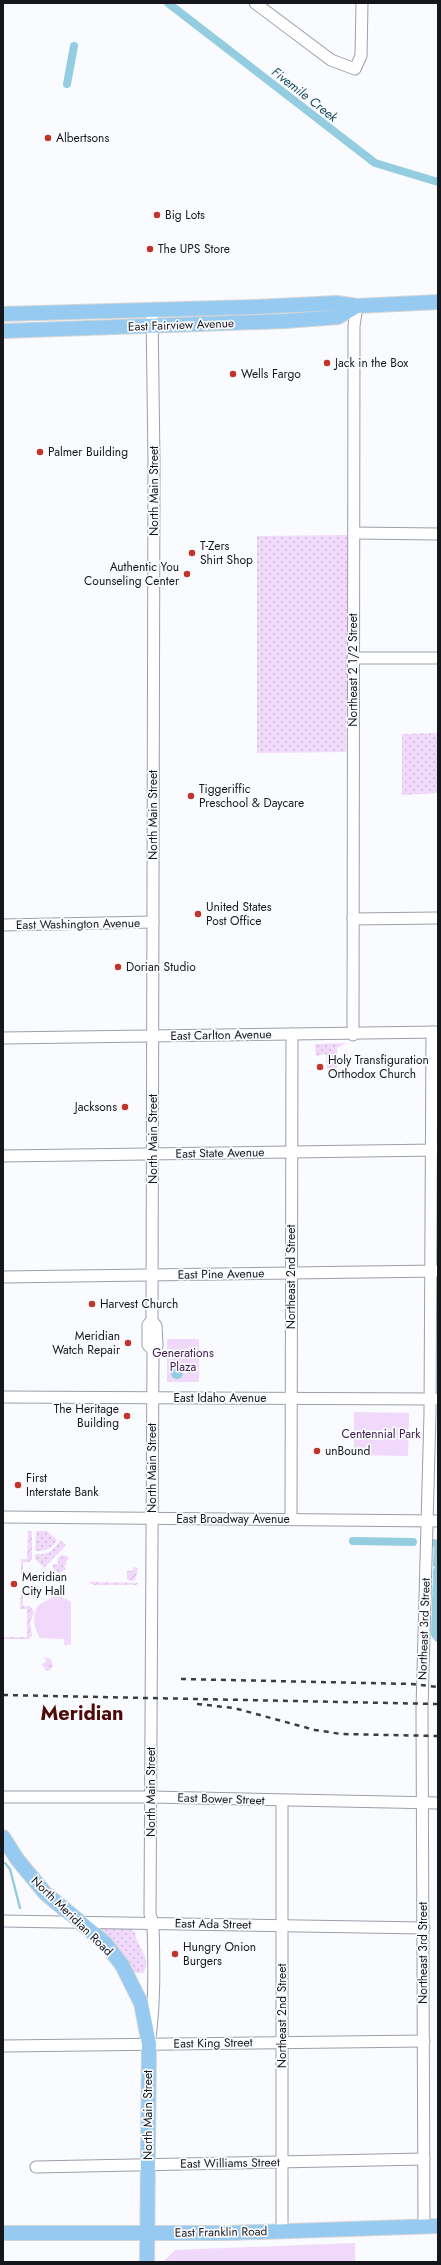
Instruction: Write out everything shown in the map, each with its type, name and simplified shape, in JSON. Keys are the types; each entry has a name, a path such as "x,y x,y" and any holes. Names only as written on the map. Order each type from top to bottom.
{"main road":[{"name":"East Fairview Avenue","path":"3,314 337,303 357,306 438,302"},
{"name":"East Fairview Avenue","path":"3,331 153,327 338,317 357,306"},
{"name":"North Meridian Road","path":"3,1837 16,1859 44,1893 105,1944 126,1971 141,2003 149,2044"},
{"name":"North Main Street","path":"147,2262 149,2044"},
{"name":"East Franklin Road","path":"3,2233 282,2231 431,2226"}],"street":[{"path":"255,3 331,60 355,68 361,56 362,3"},
{"name":"Northeast 2 1/2 Street","path":"352,1035 354,326 357,306"},
{"name":"North Main Street","path":"149,2044 153,2013 154,1923 150,1914 153,1350 148,1345 148,1325 152,1320 153,1154 152,310"},
{"path":"354,533 438,534"},
{"path":"353,658 438,658"},
{"path":"353,920 438,918"},
{"name":"East Washington Avenue","path":"3,925 153,922"},
{"name":"East Carlton Avenue","path":"3,1038 292,1034 352,1035 435,1032"},
{"name":"Northeast 3rd Street","path":"431,2226 424,2159 422,1708 433,1521 435,1032"},
{"name":"Northeast 2nd Street","path":"291,1519 292,1034"},
{"name":"East State Avenue","path":"3,1156 435,1150"},
{"name":"East Pine Avenue","path":"3,1277 435,1271"},
{"name":"East Idaho Avenue","path":"3,1397 434,1399"},
{"name":"East Broadway Avenue","path":"3,1517 433,1521"},
{"name":"East Bower Street","path":"3,1797 151,1797 282,1801 438,1803"},
{"name":"Northeast 2nd Street","path":"282,1801 282,2231"},
{"name":"East Ada Street","path":"3,1921 424,1928"},
{"name":"East King Street","path":"3,2046 424,2041"},
{"name":"East Williams Street","path":"36,2166 424,2159"}],"green space":[{"path":"346,535 349,537 346,752 257,753 257,536"},
{"path":"438,733 438,793 402,795 402,734"},
{"path":"346,1043 337,1048 337,1069 327,1069 326,1054 316,1056 315,1044"},
{"name":"Generations Plaza","path":"167,1339 199,1339 199,1382 167,1382"},
{"name":"Centennial Park","path":"354,1412 409,1413 408,1456 354,1455"},
{"path":"28,1531 32,1531 32,1558 29,1562 23,1562 23,1575 21,1575 21,1559 27,1559"},
{"path":"36,1531 47,1531 57,1540 51,1547 41,1551 35,1550"},
{"path":"60,1540 66,1545 44,1568 35,1559 35,1554 47,1553 56,1546"},
{"path":"61,1555 67,1556 69,1559 65,1562 67,1564 64,1566 66,1569 58,1574 53,1568 53,1564 58,1564 58,1558"},
{"path":"133,1567 138,1568 135,1581 127,1580 127,1571 133,1570"},
{"path":"89,1583 138,1583 137,1585 94,1585"},
{"path":"21,1593 23,1593 23,1606 30,1606 34,1612 30,1622 32,1636 29,1639 3,1639 3,1637 27,1637 27,1609 20,1609"},
{"path":"56,1594 71,1602 71,1645 64,1645 64,1639 40,1638 36,1630 34,1620 38,1606"},
{"path":"43,1657 51,1659 53,1666 50,1670 47,1671 41,1664 47,1662"},
{"path":"97,1928 130,1928 135,1932 146,1963 146,1968 143,1973 133,1973"},
{"path":"355,2243 355,2262 163,2262 175,2250"}],"water":[{"path":"175,1367 179,1367 183,1373 179,1379 175,1379 171,1375 171,1371"}],"waterway":[{"name":"Fivemile Creek","path":"168,3 375,163 438,182"},
{"path":"67,84 74,46"},
{"path":"353,1541 413,1542"},
{"path":"433,1543 438,1544 437,1564"},
{"path":"437,1571 435,1634 438,1638"},
{"path":"5,1863 10,1869 20,1908"}],"railway":[{"path":"181,1679 412,1684 438,1687"},
{"path":"3,1695 438,1704"},
{"path":"197,1704 234,1708 315,1730 341,1734 438,1736"}],"place":[{"name":"Albertsons","path":"48,138"},
{"name":"Big Lots","path":"157,215"},
{"name":"The UPS Store","path":"150,249"},
{"name":"Jack in the Box","path":"327,363"},
{"name":"Wells Fargo","path":"233,374"},
{"name":"Palmer Building","path":"40,452"},
{"name":"T-Zers Shirt Shop","path":"192,553"},
{"name":"Authentic You Counseling Center","path":"187,574"},
{"name":"Tiggeriffic Preschool & Daycare","path":"191,796"},
{"name":"United States Post Office","path":"198,914"},
{"name":"Dorian Studio","path":"118,967"},
{"name":"Holy Transfiguration Orthodox Church","path":"320,1067"},
{"name":"Jacksons","path":"125,1107"},
{"name":"Harvest Church","path":"92,1304"},
{"name":"Meridian Watch Repair","path":"128,1343"},
{"name":"The Heritage Building","path":"127,1416"},
{"name":"unBound","path":"317,1451"},
{"name":"First Interstate Bank","path":"18,1485"},
{"name":"Meridian City Hall","path":"14,1584"},
{"name":"Hungry Onion Burgers","path":"175,1954"}],"district":[{"name":"Meridian","path":"82,1713"}]}
